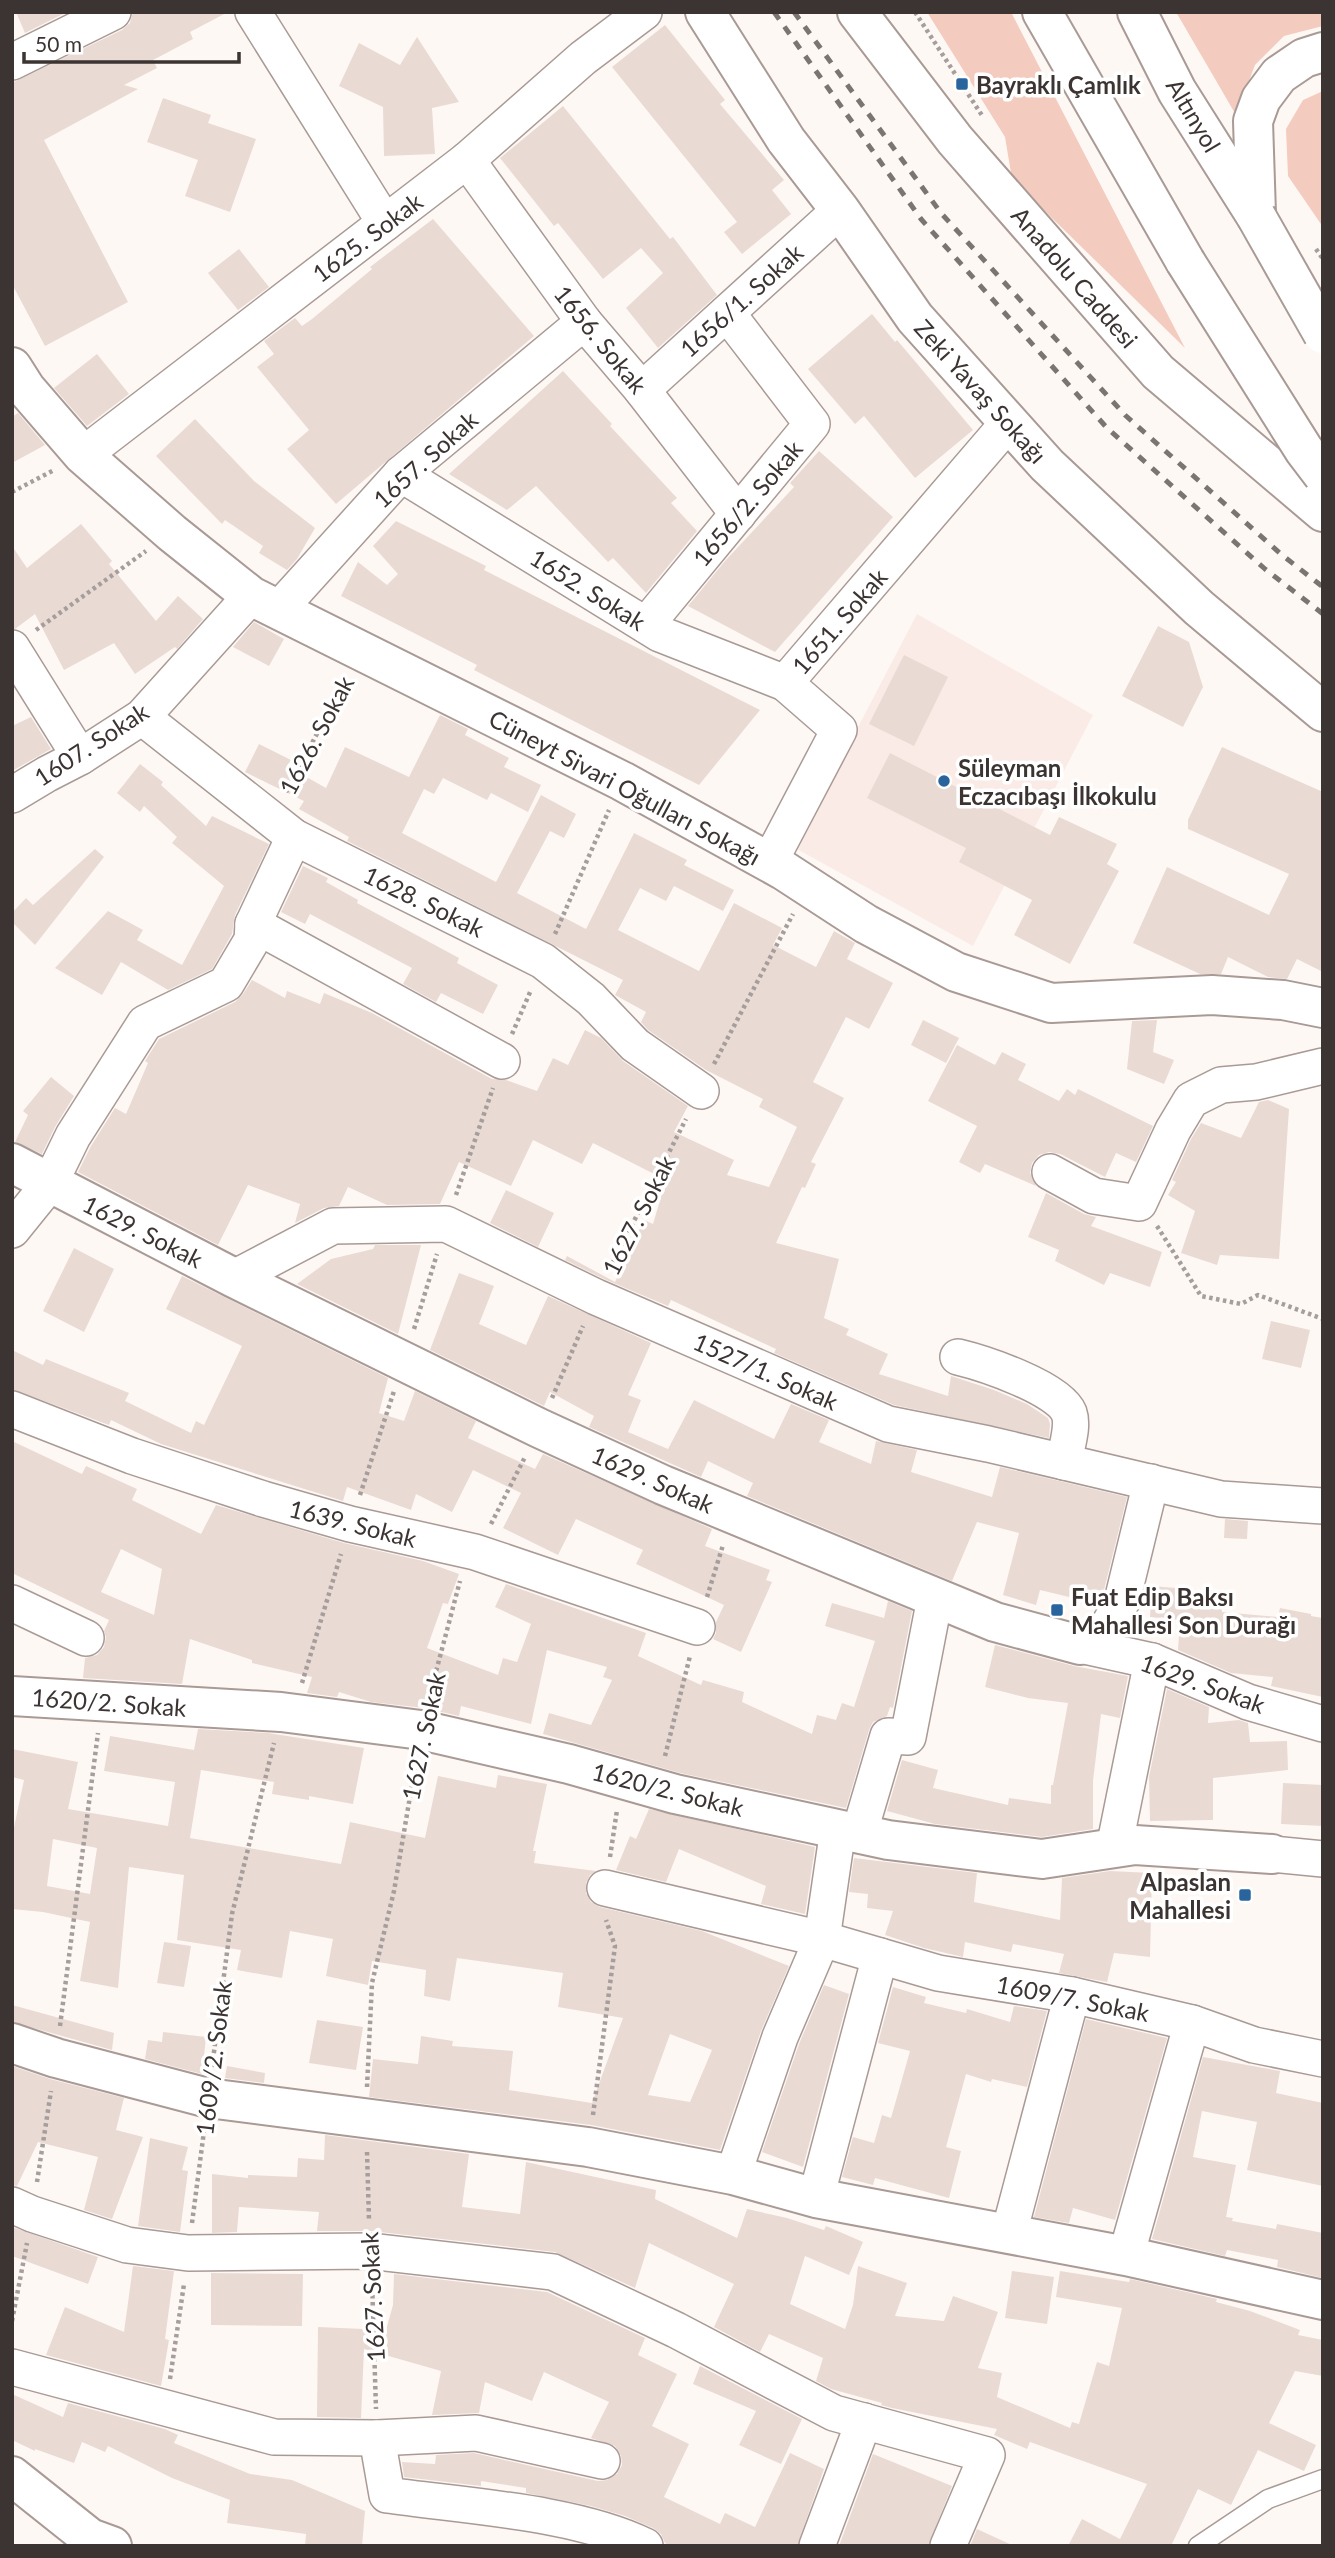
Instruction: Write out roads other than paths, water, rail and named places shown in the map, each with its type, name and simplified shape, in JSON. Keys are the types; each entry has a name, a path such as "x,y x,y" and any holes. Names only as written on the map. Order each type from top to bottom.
{"main road":[{"name":"Zeki Yavaş Sokağı","path":"705,12 786,140 840,210 915,318 1047,465 1199,608 1323,712"},
{"name":"Anadolu Caddesi","path":"857,12 955,140 1158,372 1323,512"},
{"path":"1042,12 1185,261 1304,450 1323,474"},
{"path":"1067,12 1185,261"},
{"name":"Altınyol","path":"1137,12 1177,91 1256,216"},
{"path":"1323,52 1304,58 1279,75 1261,99 1253,121 1256,216 1323,334"},
{"name":"Cüneyt Sivari Oğulları Sokağı","path":"12,367 26,389 83,455 172,533 265,602 622,781 783,870 866,923 956,972 1051,1003 1212,995 1283,1000 1323,1008"},
{"name":"1629. Sokak","path":"12,1163 234,1278 539,1428 663,1485 995,1622 1080,1645"},
{"name":"1620/2. Sokak","path":"12,1696 281,1712 421,1730 569,1764 675,1794 888,1840 1042,1859 1135,1845 1272,1854"},
{"path":"12,2043 56,2058 208,2098 588,2147 733,2175 816,2198 1126,2256 1323,2300"},
{"path":"12,2476 96,2543"}],"street":[{"path":"12,62 113,12"},
{"path":"253,12 385,223"},
{"name":"1625. Sokak","path":"83,455 467,160 583,58 645,12"},
{"name":"1656. Sokak","path":"467,160 584,322 642,390 738,514"},
{"name":"1656/1. Sokak","path":"642,390 840,210"},
{"name":"1656/2. Sokak","path":"646,625 812,424 727,313"},
{"name":"1657. Sokak","path":"265,602 401,474 584,322"},
{"name":"1651. Sokak","path":"769,863 839,730 785,683 1009,422"},
{"name":"1652. Sokak","path":"401,474 660,634 785,683"},
{"name":"1607. Sokak","path":"12,796 142,717 265,602"},
{"path":"19,642 80,757"},
{"name":"1628. Sokak","path":"142,717 283,828 543,961 591,999 635,1045 701,1091"},
{"path":"12,1230 50,1183 73,1136 145,1023 226,984 252,940 253,924 283,828"},
{"path":"253,924 502,1061"},
{"path":"1050,1172 1094,1196 1139,1203 1173,1130 1191,1100 1221,1086 1256,1082 1323,1066"},
{"name":"1527/1. Sokak","path":"234,1278 333,1226 446,1224 596,1297 888,1424 1221,1499 1323,1506"},
{"path":"958,1357 997,1369 1034,1385 1060,1401 1069,1413 1070,1432 1063,1462"},
{"name":"1639. Sokak","path":"12,1409 132,1456 263,1499 350,1524 475,1552 698,1627"},
{"path":"1080,1645 1107,1628 1122,1601 1151,1482"},
{"path":"733,2175 780,2037 822,1939 849,1831 888,1736 908,1737 935,1598"},
{"path":"12,1603 86,1638"},
{"name":"1629. Sokak","path":"1080,1645 1152,1661 1248,1702 1323,1724"},
{"path":"1114,1848 1152,1661"},
{"name":"1620/2. Sokak","path":"1272,1854 1323,1859"},
{"name":"1609/7. Sokak","path":"605,1888 822,1939 938,1973 1072,1995 1192,2023 1254,2045 1323,2059"},
{"path":"816,2198 880,1956"},
{"path":"1009,2233 1072,1995"},
{"path":"1126,2256 1192,2023"},
{"path":"22,2209 127,2245 188,2253 369,2251 553,2272 676,2330 834,2413 987,2455 946,2546"},
{"path":"12,2367 274,2437 377,2438 476,2433 602,2461"},
{"path":"817,2546 864,2421"},
{"path":"377,2438 387,2495 544,2517 622,2534 645,2546"}],"lane":[{"path":"1198,2546 1268,2499 1323,2479"}],"railway":[{"path":"774,12 921,219 1107,428 1265,569 1323,614"},
{"path":"794,12 941,213 1125,415 1282,555 1323,587"}],"place":[{"name":"Bayraklı Çamlık","path":"962,84"},
{"name":"Süleyman Eczacıbaşı İlkokulu","path":"944,781"},
{"name":"Fuat Edip Baksı Mahallesi Son Durağı","path":"1057,1610"},
{"name":"Alpaslan Mahallesi","path":"1245,1895"}]}
